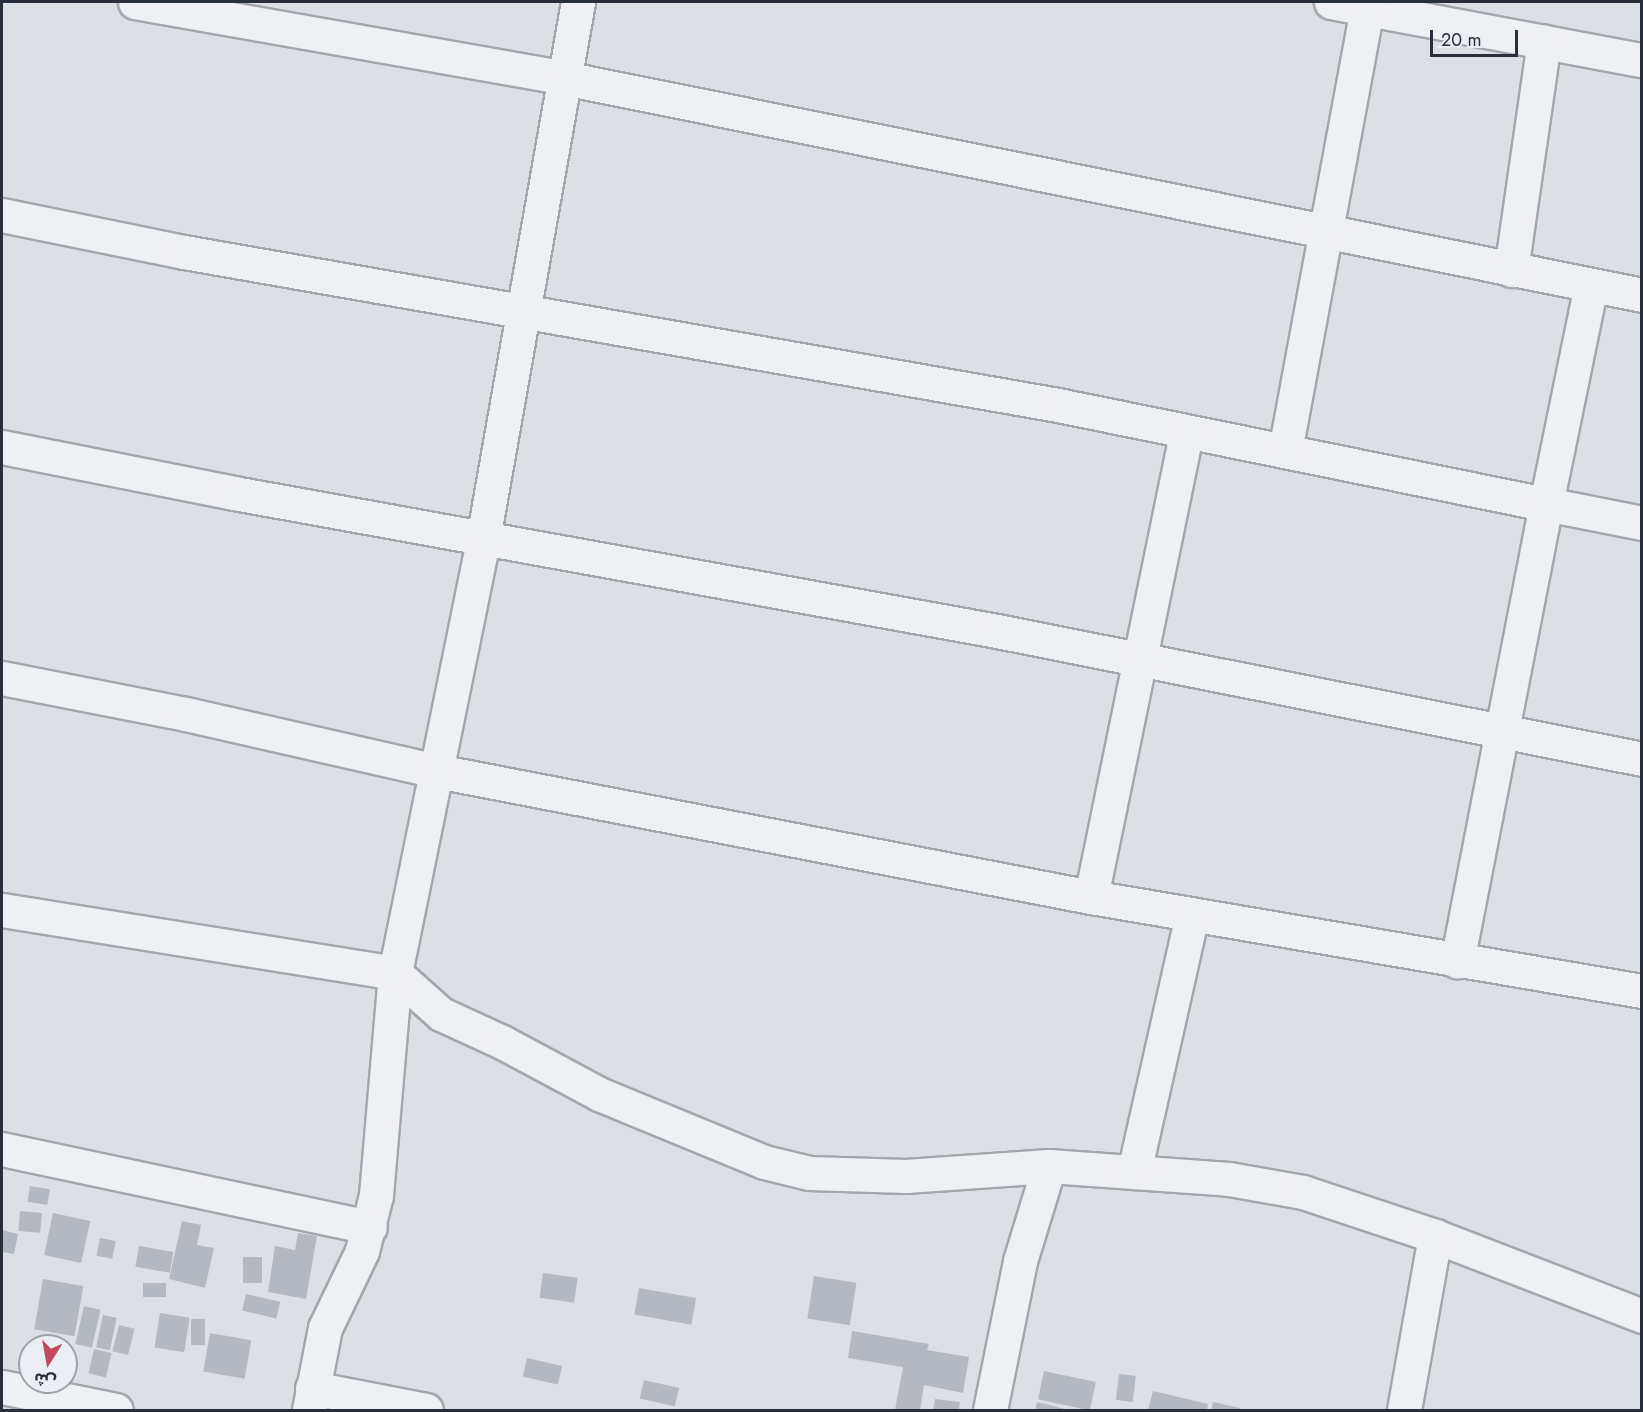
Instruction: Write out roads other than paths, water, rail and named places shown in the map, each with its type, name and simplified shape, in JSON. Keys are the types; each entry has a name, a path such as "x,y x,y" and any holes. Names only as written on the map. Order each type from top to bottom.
{"street":[{"path":"135,2 229,11 1327,234 1641,295"},
{"path":"426,1410 310,1399 324,1328 362,1251 370,1227 376,1195 395,973 483,539 578,2"},
{"path":"1331,2 1368,5 1641,60"},
{"path":"1285,451 1368,5"},
{"path":"1511,270 1544,41"},
{"path":"2,215 524,312 1058,405 1186,433 1641,523"},
{"path":"1457,961 1591,285"},
{"path":"1091,897 1186,433"},
{"path":"2,447 483,539 997,631 1138,661 1503,729 1641,759"},
{"path":"2,678 186,714 436,771 1091,897 1641,991"},
{"path":"2,910 395,973 441,1014 468,1029 504,1043 599,1095 764,1162 809,1173 862,1177 1049,1166 1228,1179 1303,1192 1435,1236 1641,1316"},
{"path":"1134,1172 1192,915"},
{"path":"2,1149 370,1227"},
{"path":"990,1410 1020,1261 1049,1166"},
{"path":"1404,1410 1435,1236"},
{"path":"2,1388 116,1410"}]}
